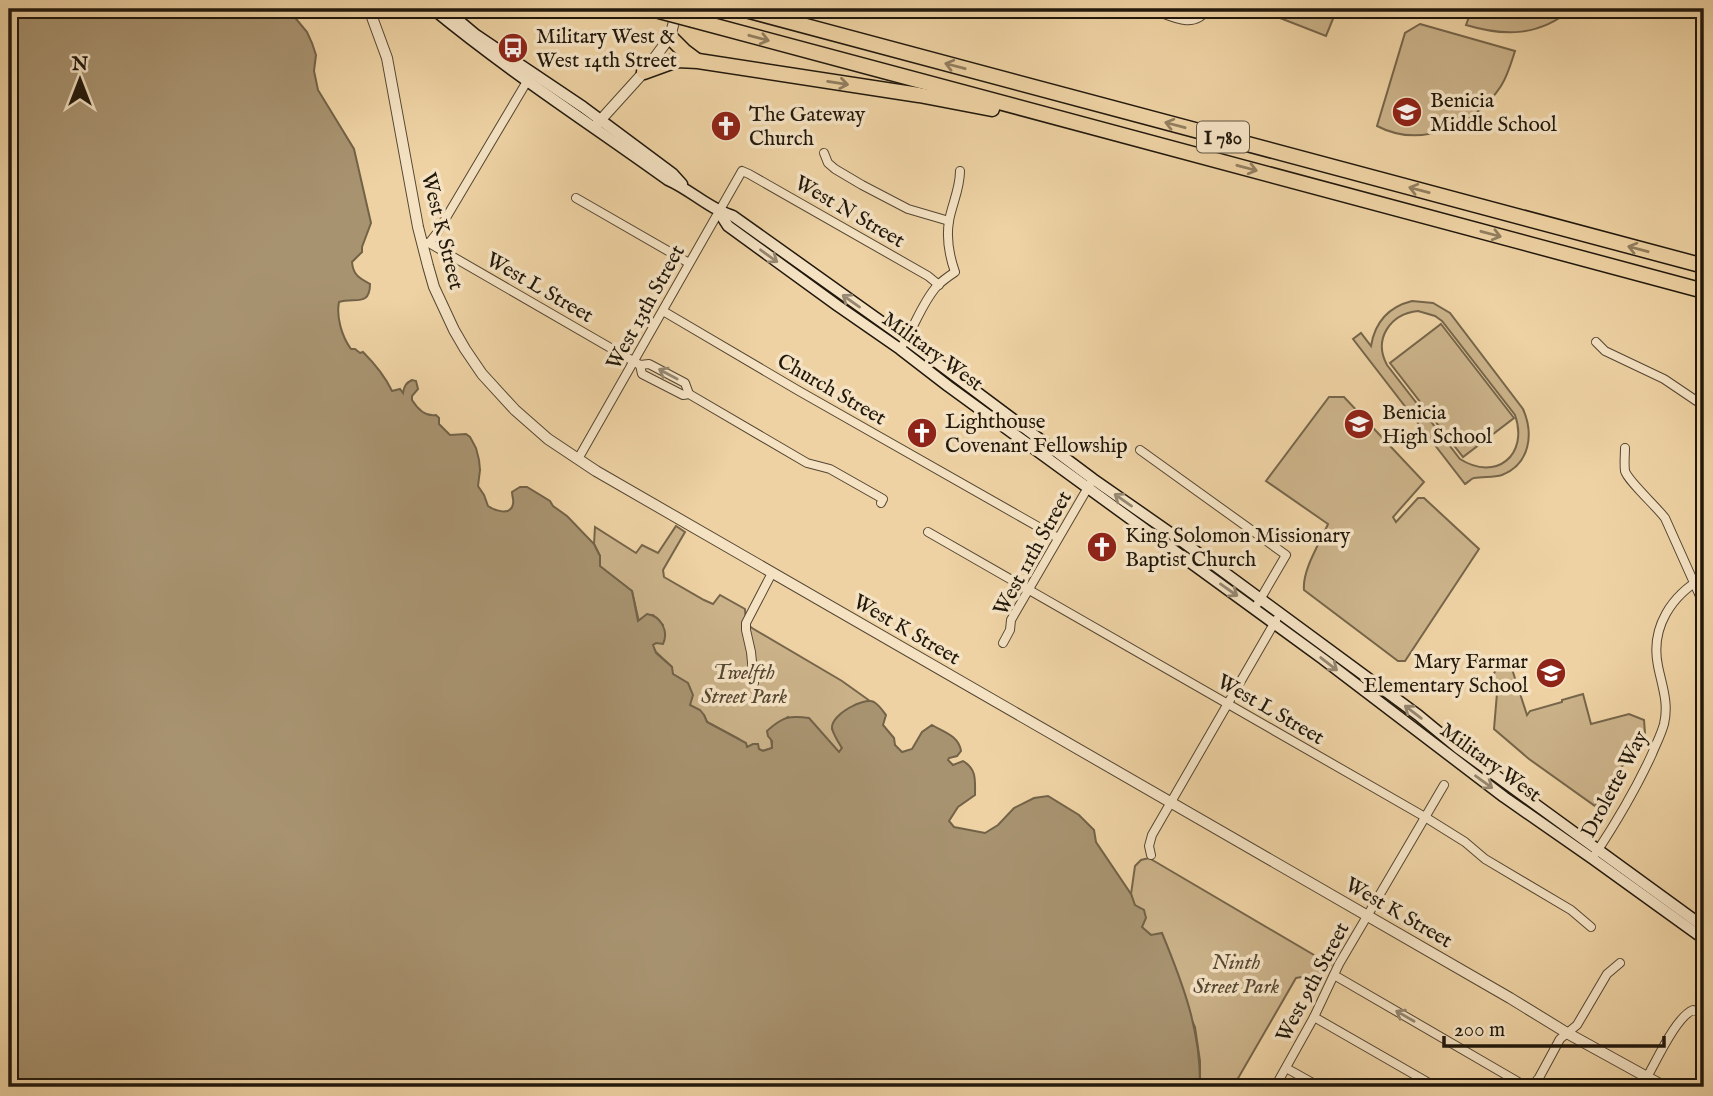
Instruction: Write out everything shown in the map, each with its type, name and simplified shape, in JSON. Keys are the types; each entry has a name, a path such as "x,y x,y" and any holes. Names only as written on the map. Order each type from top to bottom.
{"highway":[{"name":"I 780","path":"741,9 1704,266"},
{"name":"I 780","path":"655,10 1704,291"},
{"path":"670,37 698,61"},
{"path":"644,72 677,60 698,61 919,95 1053,123 1111,132"},
{"path":"1629,271 1704,300"}],"main road":[{"name":"Military West","path":"433,9 471,41 530,77"},
{"name":"Military West","path":"445,9 530,77 673,174 685,188 719,212 727,226 818,292 903,344 1091,484 1179,539 1276,619 1407,707 1704,939"},
{"name":"Military West","path":"1595,855 1704,927"}],"street":[{"name":"West K Street","path":"369,9 387,58 418,227 426,243 439,298 453,330 482,374 515,410 548,439 596,471 1567,1033 1665,1087"},
{"path":"598,124 644,72 670,37 677,9"},
{"path":"1151,9 1191,21 1199,19 1207,9"},
{"path":"426,243 437,233 530,77"},
{"path":"824,153 828,163 862,186 908,209 949,221"},
{"name":"West 13th Street","path":"578,459 637,363 689,263 742,171"},
{"name":"West N Street","path":"742,171 929,276 939,285"},
{"path":"903,344 931,295 955,272 948,243 949,221 960,183 960,172"},
{"path":"576,198 689,263"},
{"name":"West L Street","path":"426,243 637,363 649,364 685,383 689,394 807,463 830,469 883,499 881,503"},
{"name":"Church Street","path":"663,311 1058,538"},
{"path":"1596,342 1605,351 1664,379 1704,406"},
{"path":"1625,448 1626,473 1629,479 1665,518 1704,605"},
{"path":"1140,450 1286,555 1257,604"},
{"name":"West 11th Street","path":"1003,643 1010,630 1011,620 1091,484"},
{"name":"West L Street","path":"928,532 1425,817 1465,842 1485,859 1571,910 1591,927"},
{"path":"754,683 746,623 772,573"},
{"name":"Drolette Way","path":"1595,855 1625,809 1662,732 1666,706 1657,654 1660,628 1671,603 1704,577"},
{"path":"1152,855 1149,851 1150,841 1276,619"},
{"name":"West 9th Street","path":"1275,1087 1367,915 1444,785"},
{"path":"1550,1087 1535,1084 1560,1039 1577,1025 1607,974 1620,963"},
{"path":"1334,975 1527,1087"},
{"path":"1647,1077 1686,1013 1693,1010 1704,1013"},
{"path":"1314,1017 1436,1087"},
{"path":"1286,1068 1320,1087"}],"green space":[{"path":"1337,9 1326,36 1262,11"},
{"path":"1472,9 1572,9 1547,25 1522,32 1508,32 1466,25"},
{"path":"1420,24 1515,51 1501,86 1477,112 1446,130 1429,134 1394,133 1377,126 1405,33"},
{"path":"1412,301 1433,303 1450,313 1523,409 1529,438 1524,456 1511,470 1499,476 1473,478 1465,484 1353,339 1361,333 1371,346 1379,323 1396,307","holes":["1418,311 1442,321 1515,415 1517,442 1513,453 1497,466 1473,465 1460,459 1387,365 1383,355 1383,337 1392,323 1399,317"]},
{"path":"1441,324 1514,418 1463,457 1390,363"},
{"path":"1329,397 1344,397 1424,482 1393,517 1396,522 1418,498 1424,498 1479,549 1405,661 1398,661 1304,590 1309,565 1328,524 1266,481"},
{"name":"Twelfth Street Park","path":"676,526 685,532 663,570 664,577 713,604 720,595 745,609 746,623 752,628 842,681 870,701 855,705 832,729 842,748 839,753 788,717 771,738 772,748 762,751 747,747 739,739 707,722 704,715 690,705 688,685 672,674 672,667 652,645 656,643 663,625 653,615 639,622 632,591 599,566 600,556 594,544 595,527 636,553 642,545 658,553"},
{"path":"1500,663 1510,663 1527,715 1530,711 1583,694 1591,724 1629,714 1644,720 1645,733 1595,806 1529,759 1494,729 1497,693 1490,689 1493,684 1489,682"},
{"name":"Ninth Street Park","path":"1149,858 1331,965 1320,974 1296,978 1233,1087 1200,1087 1200,1061 1195,1027 1151,935 1141,927 1131,894 1135,866 1141,860"}],"shaded area":[{"path":"9,9 288,9 307,32 312,43 316,55 314,71 318,90 354,149 371,223 362,252 352,262 357,276 370,284 367,296 360,300 339,302 340,327 351,349 363,352 383,375 392,391 400,389 403,393 407,384 412,380 416,381 418,389 412,400 419,409 428,415 436,415 439,424 450,435 466,434 470,437 479,460 478,486 488,506 498,511 509,510 513,503 512,492 520,487 527,487 550,501 594,544 600,556 600,566 632,591 638,621 647,614 660,621 665,639 663,644 653,645 656,653 672,667 673,674 688,683 693,695 690,705 700,710 707,722 746,743 747,747 758,744 763,751 772,748 767,731 777,723 791,717 809,718 839,752 842,748 832,727 837,717 856,704 874,702 886,715 883,725 902,752 912,749 922,732 932,725 950,735 960,746 961,751 957,756 948,760 953,765 963,761 968,764 974,776 975,795 958,807 949,821 954,827 985,833 998,825 1014,808 1034,798 1048,796 1079,815 1094,830 1096,842 1131,894 1135,905 1144,910 1146,918 1142,927 1151,935 1162,933 1184,989 1194,1027 1200,1087 9,1087"}],"place":[{"name":"Military West & West 14th Street","path":"513,48"},
{"name":"Benicia Middle School","path":"1407,112"},
{"name":"The Gateway Church","path":"726,126"},
{"name":"Benicia High School","path":"1359,424"},
{"name":"Lighthouse Covenant Fellowship","path":"922,433"},
{"name":"King Solomon Missionary Baptist Church","path":"1102,547"},
{"name":"Mary Farmar Elementary School","path":"1551,673"}]}
